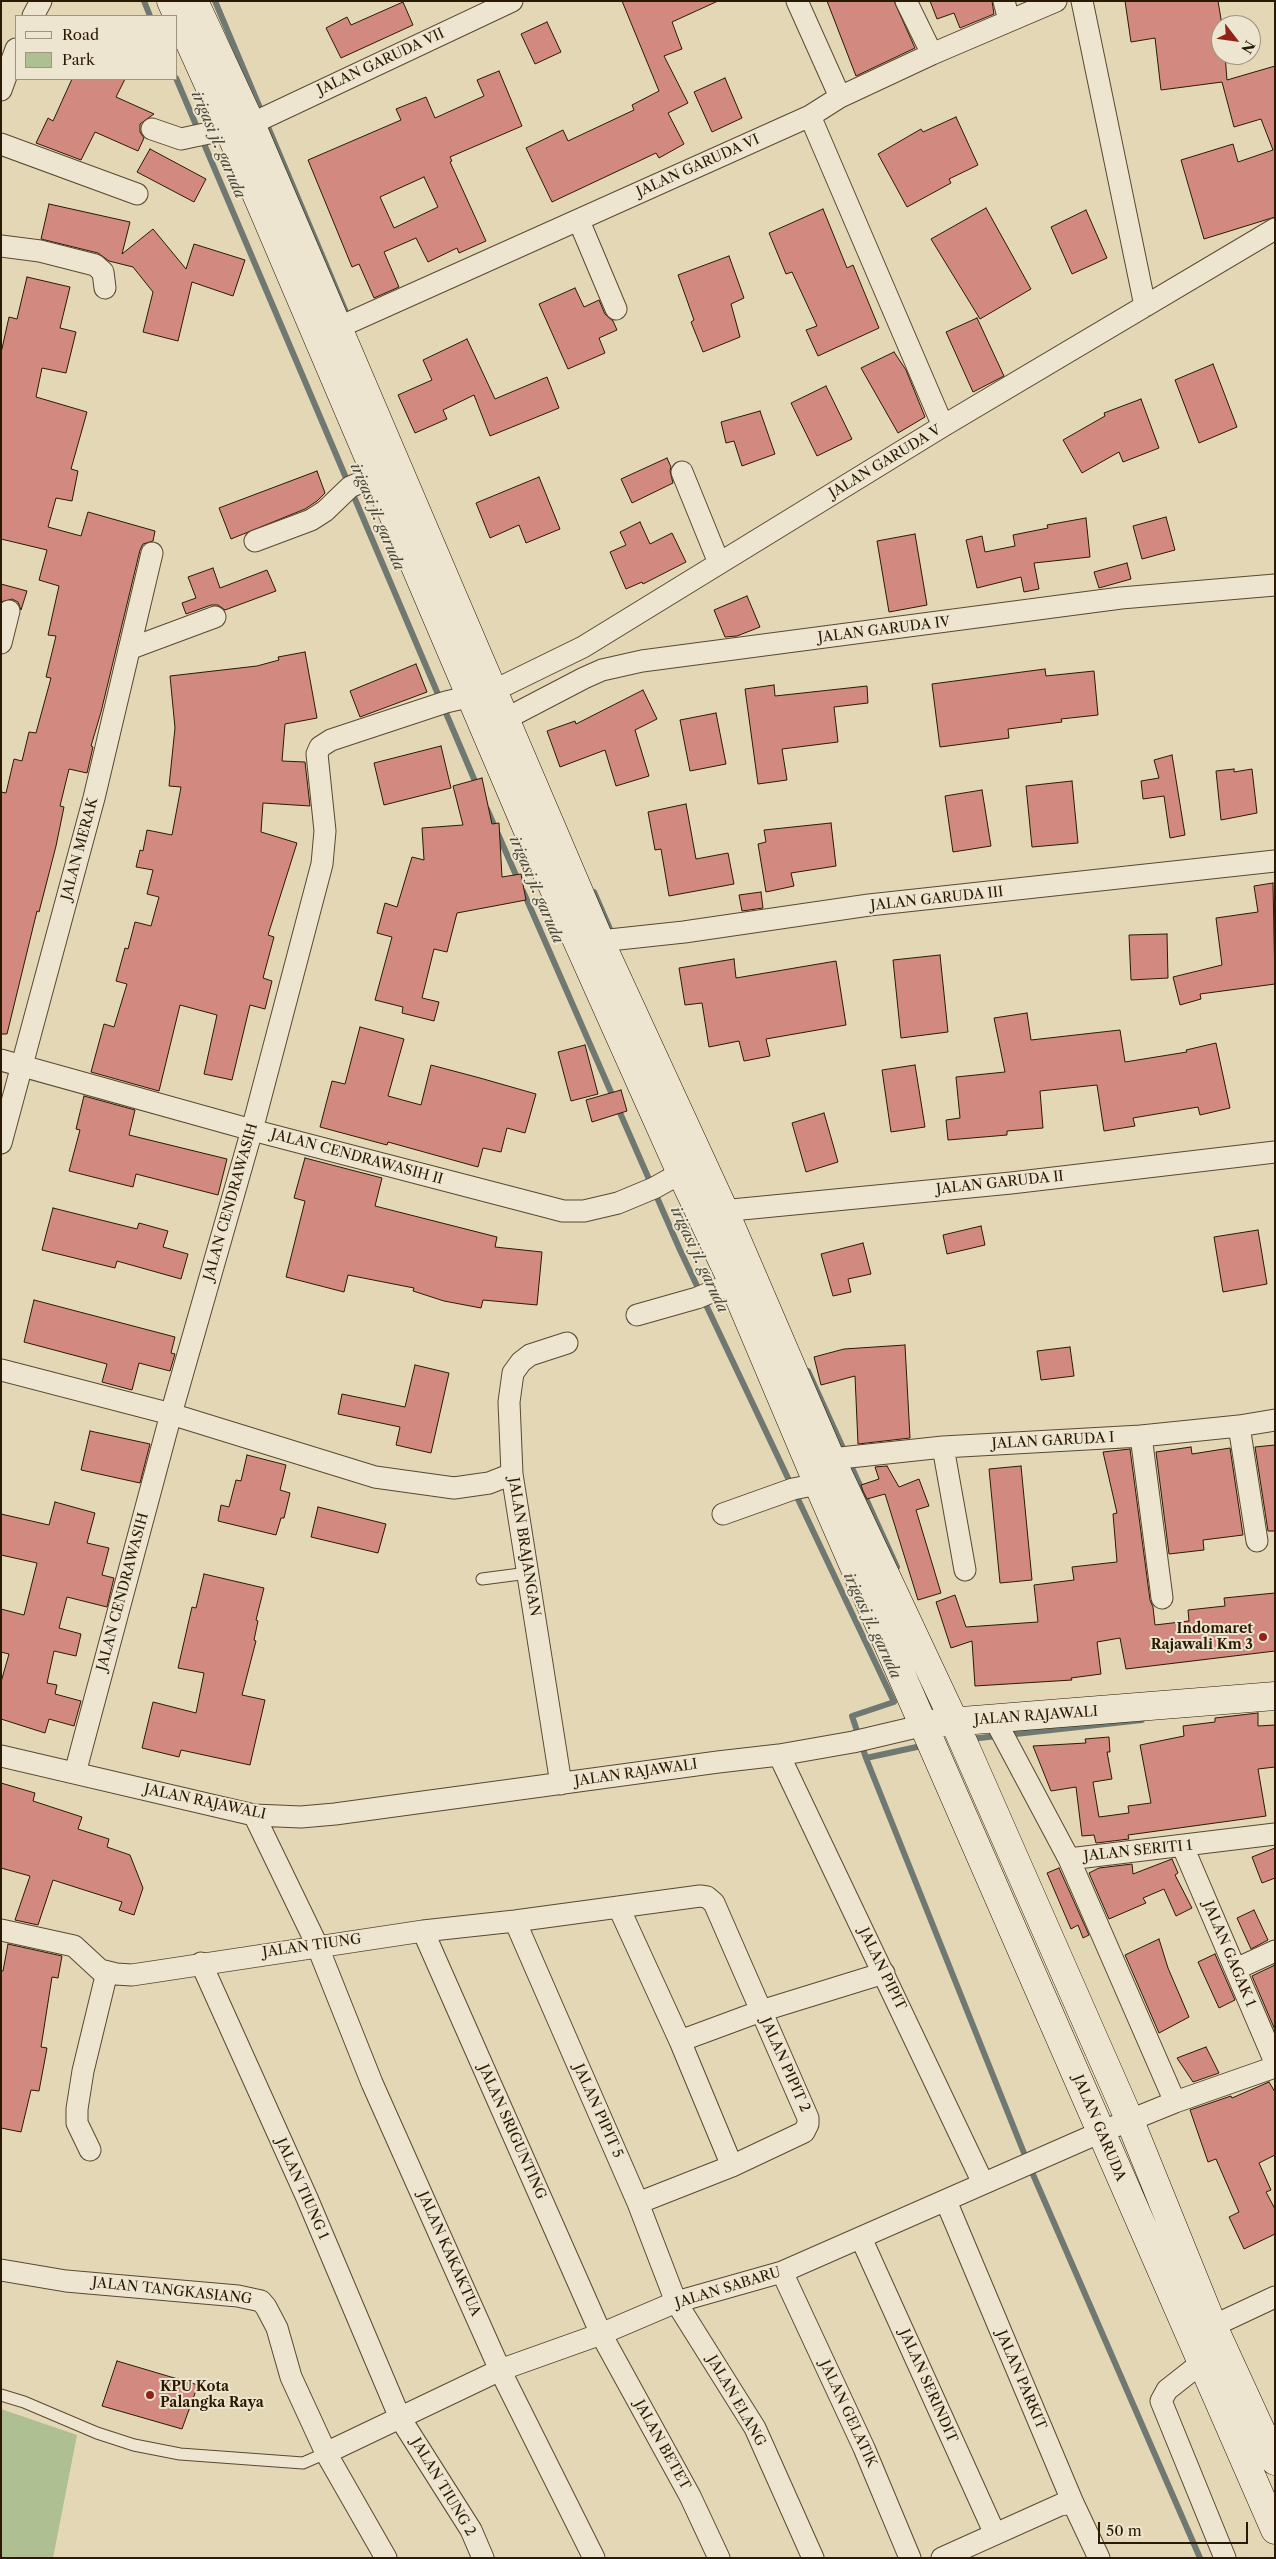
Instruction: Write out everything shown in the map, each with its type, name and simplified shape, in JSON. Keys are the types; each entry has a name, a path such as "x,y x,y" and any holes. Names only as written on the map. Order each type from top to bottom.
{"main road":[{"path":"171,1 240,127"},
{"path":"194,1 240,127 328,332 461,699"},
{"path":"328,332 375,476 461,699 495,725 551,821 712,1212 954,1721 1130,2121 1214,2326 1275,2461"},
{"path":"495,725 680,1173 712,1212"},
{"name":"JALAN GARUDA","path":"712,1212 799,1488 925,1725 1200,2364 1275,2530"},
{"name":"JALAN RAJAWALI","path":"925,1725 954,1721 995,1720 1275,1696"}],"street":[{"path":"34,15 41,1"},
{"name":"JALAN GARUDA VII","path":"152,129 173,138 196,137 240,127 512,1"},
{"path":"797,1 840,97"},
{"path":"906,1 932,54"},
{"name":"JALAN GARUDA VI","path":"328,332 810,116 840,97 932,54 1007,10 1056,1"},
{"path":"1082,1 1145,306"},
{"path":"1,90 15,51"},
{"path":"810,116 943,426"},
{"path":"1,144 137,194"},
{"path":"578,221 616,309"},
{"name":"JALAN GARUDA V","path":"461,699 583,647 943,426 1275,229"},
{"path":"1,246 40,251 95,265 103,272 105,288"},
{"path":"682,472 719,563"},
{"path":"255,541 311,520 325,511 346,491 375,476"},
{"name":"JALAN MERAK","path":"1,1143 94,798 152,553"},
{"name":"JALAN GARUDA IV","path":"495,725 602,670 642,661 1121,598 1275,585"},
{"path":"1,643 9,611"},
{"path":"129,649 215,617"},
{"name":"JALAN CENDRAWASIH","path":"76,1772 171,1414 252,1130 322,864 325,831 318,750 331,740 461,699"},
{"name":"JALAN GARUDA III","path":"600,941 684,932 870,905 1275,862"},
{"name":"JALAN CENDRAWASIH II","path":"1,1060 252,1130 563,1211 584,1211 599,1208 649,1190 680,1173"},
{"name":"JALAN GARUDA II","path":"712,1212 1011,1183 1275,1152"},
{"path":"637,1315 703,1297 733,1283"},
{"name":"JALAN BRAJANGAN","path":"561,1784 512,1474 509,1402 513,1373 530,1355 567,1343"},
{"path":"1,1370 171,1414 374,1477 454,1488 489,1483 512,1474"},
{"name":"JALAN GARUDA I","path":"831,1459 943,1447 1141,1436 1240,1426 1275,1420"},
{"path":"1240,1426 1257,1541"},
{"path":"1141,1436 1162,1598"},
{"path":"943,1447 965,1570"},
{"path":"723,1514 799,1488"},
{"name":"JALAN SERITI 1","path":"995,1720 1069,1859 1183,1847 1275,1834"},
{"name":"JALAN RAJAWALI","path":"1,1756 254,1815 276,1817 335,1814 779,1755 862,1740 925,1725"},
{"name":"JALAN PIPIT","path":"779,1755 983,2183"},
{"name":"JALAN KAKAKTUA","path":"254,1815 317,1945 372,2083 500,2370 594,2558"},
{"name":"JALAN GAGAK 1","path":"1183,1847 1275,2062"},
{"path":"1069,1859 1175,2102"},
{"name":"JALAN TIUNG","path":"107,1972 132,1975 423,1930 515,1921 700,1896"},
{"name":"JALAN PIPIT 2","path":"638,2203 732,2166 804,2132 808,2124 808,2118 714,1903 707,1897 700,1896"},
{"path":"619,1908 680,2041 732,2166"},
{"name":"JALAN PIPIT 5","path":"515,1921 638,2203 676,2302"},
{"path":"1,1930 74,1946 96,1967 107,1972 83,2071 77,2108 77,2123 90,2150"},
{"name":"JALAN SRIGUNTING","path":"423,1930 601,2334"},
{"path":"1236,1969 1275,1951"},
{"name":"JALAN TIUNG 1","path":"200,1963 307,2198 400,2418"},
{"path":"680,2041 761,2010 884,1973"},
{"name":"JALAN SABARU","path":"326,2453 500,2370 601,2334 676,2302 782,2272 1101,2132 1175,2102 1275,2067"},
{"name":"JALAN PARKIT","path":"946,2201 1073,2503 1099,2558"},
{"name":"JALAN SERINDIT","path":"861,2238 995,2534"},
{"name":"JALAN TANGKASIANG","path":"1,2270 66,2281 238,2296 261,2301 277,2328 292,2377 326,2453 386,2558"},
{"name":"JALAN GELATIK","path":"782,2272 864,2448 910,2558"},
{"path":"1214,2326 1275,2297"},
{"name":"JALAN ELANG","path":"676,2302 755,2428 813,2558"},
{"name":"JALAN BETET","path":"601,2334 690,2496 719,2558"},
{"path":"1200,2364 1167,2390 1162,2401 1225,2558"},
{"name":"JALAN TIUNG 2","path":"400,2418 471,2530 483,2558"},
{"path":"942,2558 976,2551 995,2534 1060,2505 1073,2503"}],"lane":[{"path":"482,1579 528,1573"},
{"path":"1,2394 96,2433 134,2445 180,2454 303,2463 326,2453"}],"green space":[{"path":"1,2409 77,2435 53,2558 1,2558"}],"building":[{"path":"622,1 718,1 672,22 682,49 664,56 688,103 668,113 684,144 659,158 656,153 552,202 526,148 563,130 568,141 634,110 632,105 659,91"},
{"path":"827,1 894,1 915,48 856,76"},
{"path":"930,1 992,1 994,14 960,28 954,13 937,19"},
{"path":"1125,1 1218,1 1220,15 1211,15 1211,65 1226,65 1227,80 1275,66 1275,217 1204,239 1181,160 1233,144 1238,162 1273,150 1261,119 1234,127 1222,82 1161,90 1155,38 1131,42"},
{"path":"403,2 413,25 341,58 326,28 347,17 351,25"},
{"path":"547,22 561,52 535,64 521,34"},
{"path":"499,71 522,126 450,157 452,161 450,162 486,241 459,253 457,248 428,262 416,238 384,252 399,287 374,298 359,264 352,267 308,160 401,120 396,109 426,97 435,118 484,96 477,80","holes":["424,177 438,207 394,228 380,197"]},
{"path":"725,78 742,118 712,132 694,92"},
{"path":"72,80 124,80 116,97 154,114 140,124 140,132 144,138 138,151 95,132 81,160 36,143 48,118 53,121"},
{"path":"956,117 978,165 949,179 951,183 907,207 878,154 921,129 923,132"},
{"path":"150,149 206,179 194,202 137,172"},
{"path":"49,204 130,222 122,254 153,229 186,269 194,244 245,260 233,296 192,282 178,341 143,332 153,292 133,267 109,261 98,253 41,239"},
{"path":"986,208 1031,289 980,319 931,239"},
{"path":"823,209 847,268 853,265 879,328 818,356 806,330 817,326 792,272 786,274 769,233"},
{"path":"1086,210 1107,258 1072,274 1051,227"},
{"path":"729,256 744,298 731,304 740,337 703,352 691,322 694,320 678,275"},
{"path":"27,277 70,287 60,328 76,332 66,373 42,368 36,397 87,412 71,469 78,471 72,501 56,498 48,527 81,536 88,512 155,531 153,541 143,544 140,550 91,746 93,747 87,773 69,769 60,806 64,807 56,846 39,912 37,911 7,1034 1,1034 1,792 6,793 14,759 22,761 29,732 36,733 51,678 46,677 56,636 48,635 59,586 39,580 47,550 1,539 1,353 9,317 17,319"},
{"path":"575,288 584,307 599,300 605,314 613,321 617,330 599,338 605,353 568,369 539,304"},
{"path":"977,318 1004,376 973,392 946,332"},
{"path":"467,339 495,399 547,377 559,408 490,436 474,395 443,410 447,419 415,433 398,395 432,380 423,360"},
{"path":"894,352 906,370 925,417 898,433 861,368"},
{"path":"1213,364 1237,427 1199,443 1175,380"},
{"path":"826,386 852,439 817,456 791,403"},
{"path":"1141,399 1159,448 1123,462 1119,452 1082,473 1063,440 1105,416 1104,413"},
{"path":"760,411 775,454 742,466 734,441 726,443 721,422"},
{"path":"667,458 671,467 673,483 632,503 621,479"},
{"path":"317,471 325,493 317,501 305,509 231,539 219,508"},
{"path":"539,477 560,529 526,543 519,525 490,538 476,503"},
{"path":"1166,517 1175,550 1142,559 1133,526"},
{"path":"1086,518 1090,557 1034,563 1039,589 1024,592 1021,577 977,588 966,540 982,536 985,552 1015,546 1013,535 1048,528 1047,525"},
{"path":"640,522 650,544 672,533 686,562 643,584 642,582 626,589 610,552 626,545 620,532"},
{"path":"915,534 927,605 889,612 877,541"},
{"path":"1127,563 1131,579 1099,588 1094,572"},
{"path":"213,568 220,588 267,570 276,591 225,610 218,605 211,605 186,614 182,603 196,598 188,577"},
{"path":"1,584 27,591 21,610 18,602 12,599 1,602"},
{"path":"747,596 760,627 737,636 725,637 714,610"},
{"path":"305,652 317,718 285,724 282,761 305,762 310,806 263,803 261,832 297,843 268,935 274,937 263,978 272,981 265,1009 250,1005 232,1080 204,1074 217,1015 180,1005 159,1091 91,1072 104,1024 114,1027 127,984 116,981 125,948 128,949 135,922 151,926 159,897 147,894 153,870 136,867 140,850 143,851 147,830 172,835 181,787 169,786 175,728 170,676 257,666 279,660 278,657"},
{"path":"416,664 427,692 360,717 350,691"},
{"path":"1045,669 1046,676 1094,671 1098,715 1061,719 1062,722 1008,729 1009,738 940,747 932,684"},
{"path":"774,685 775,696 867,686 868,703 834,707 838,742 782,749 787,780 758,784 745,689"},
{"path":"643,690 657,719 635,730 649,776 616,786 605,750 560,767 547,731 575,721 576,724"},
{"path":"716,713 726,764 690,771 680,720"},
{"path":"441,746 451,788 384,805 374,763"},
{"path":"1172,755 1185,835 1170,838 1164,796 1143,799 1141,781 1159,778 1154,760"},
{"path":"1234,769 1234,772 1252,769 1257,813 1221,820 1216,771"},
{"path":"482,778 492,824 499,823 502,877 521,874 526,900 457,913 447,952 434,949 422,998 439,1002 434,1021 402,1013 403,1007 375,1000 392,937 377,933 385,903 397,907 412,857 424,860 422,828 463,825 453,786"},
{"path":"1072,781 1078,843 1032,847 1026,786"},
{"path":"982,790 991,846 953,852 945,796"},
{"path":"686,804 696,859 728,853 734,884 669,896 661,849 655,850 648,812"},
{"path":"831,823 836,866 791,873 794,886 766,892 758,844 766,842 764,830"},
{"path":"1273,883 1275,984 1200,994 1201,999 1180,1005 1173,977 1222,965 1216,918 1258,912 1254,886"},
{"path":"761,892 763,908 742,911 739,895"},
{"path":"1167,934 1168,978 1131,980 1129,935"},
{"path":"940,955 948,1032 901,1038 893,960"},
{"path":"734,959 736,978 836,961 846,1025 766,1039 770,1056 744,1061 739,1041 709,1047 702,1003 685,1005 679,968"},
{"path":"1027,1013 1031,1040 1120,1030 1125,1062 1187,1052 1186,1050 1216,1043 1230,1108 1200,1115 1198,1107 1133,1118 1135,1126 1104,1131 1097,1085 1040,1091 1043,1128 1007,1131 1007,1135 948,1140 946,1120 960,1118 956,1077 1005,1072 994,1018"},
{"path":"360,1027 404,1039 388,1096 421,1105 431,1065 480,1078 536,1094 525,1133 507,1128 501,1152 483,1148 478,1167 388,1142 387,1145 320,1127 332,1081 345,1084"},
{"path":"585,1045 598,1094 571,1101 558,1052"},
{"path":"915,1065 925,1127 891,1132 882,1070"},
{"path":"621,1090 627,1111 592,1122 586,1100"},
{"path":"84,1096 135,1110 129,1135 227,1159 218,1195 136,1174 133,1187 69,1171 80,1130 76,1129"},
{"path":"824,1113 838,1162 806,1172 792,1123"},
{"path":"305,1158 382,1178 375,1206 497,1237 495,1247 542,1252 537,1305 483,1300 481,1308 444,1301 413,1291 414,1288 348,1275 344,1292 286,1277 305,1201 294,1198"},
{"path":"53,1208 137,1229 139,1223 168,1231 163,1247 188,1254 181,1279 117,1261 115,1268 42,1250"},
{"path":"981,1226 985,1245 947,1254 943,1235"},
{"path":"1258,1230 1267,1284 1223,1292 1214,1237"},
{"path":"863,1243 871,1274 848,1279 851,1292 833,1296 821,1254"},
{"path":"34,1300 175,1337 171,1353 175,1354 170,1371 139,1363 132,1390 102,1382 107,1364 24,1342"},
{"path":"905,1345 910,1438 858,1444 855,1376 821,1385 814,1357 844,1349"},
{"path":"1070,1347 1074,1376 1041,1380 1037,1351"},
{"path":"415,1365 449,1373 431,1453 396,1445 400,1427 338,1414 342,1394 405,1407"},
{"path":"90,1431 150,1444 140,1483 81,1470"},
{"path":"1275,1445 1275,1531 1268,1531 1255,1447"},
{"path":"1191,1447 1192,1454 1230,1448 1243,1535 1203,1540 1204,1550 1169,1554 1156,1452"},
{"path":"1130,1449 1155,1625 1189,1621 1188,1610 1225,1606 1224,1598 1275,1593 1275,1651 1126,1669 1120,1638 1097,1642 1101,1674 1071,1678 1072,1680 975,1686 972,1641 951,1648 936,1602 955,1595 966,1627 1038,1622 1034,1585 1074,1580 1072,1567 1117,1562 1113,1514 1117,1513 1103,1452"},
{"path":"247,1455 286,1465 280,1490 290,1493 284,1518 281,1518 276,1535 218,1521 221,1505 229,1507 236,1480 241,1481"},
{"path":"887,1466 899,1487 919,1479 929,1506 916,1510 941,1593 918,1600 885,1494 867,1499 863,1491 861,1485 879,1479 875,1467"},
{"path":"1021,1466 1032,1580 1000,1583 989,1469"},
{"path":"55,1502 95,1513 87,1543 109,1548 102,1575 114,1578 107,1607 67,1597 59,1628 81,1634 76,1656 54,1651 47,1683 57,1685 55,1694 81,1701 74,1726 49,1719 45,1733 1,1719 1,1682 9,1654 1,1652 1,1609 24,1615 37,1563 1,1555 1,1514 49,1525"},
{"path":"318,1507 386,1524 378,1553 311,1537"},
{"path":"204,1574 264,1588 256,1620 258,1621 254,1640 256,1641 242,1695 265,1700 250,1765 181,1750 179,1757 142,1748 153,1702 196,1713 204,1673 178,1668 192,1607 196,1608"},
{"path":"1258,1713 1258,1726 1275,1725 1275,1767 1258,1769 1266,1816 1128,1835 1129,1839 1096,1843 1094,1835 1082,1836 1076,1787 1051,1791 1033,1746 1086,1743 1085,1739 1109,1737 1110,1752 1107,1752 1112,1779 1093,1782 1099,1817 1129,1813 1128,1806 1151,1803 1140,1745 1184,1736 1183,1726 1215,1722 1215,1718"},
{"path":"1,1783 35,1793 33,1801 82,1817 78,1829 109,1839 107,1847 130,1855 143,1888 134,1915 119,1910 122,1902 53,1880 38,1925 15,1920 30,1876 1,1868"},
{"path":"1275,1848 1275,1878 1262,1883 1252,1857"},
{"path":"1172,1859 1178,1873 1175,1875 1192,1908 1176,1916 1164,1889 1143,1898 1146,1903 1109,1919 1089,1873 1099,1868 1132,1864 1133,1874"},
{"path":"1059,1868 1089,1935 1083,1938 1078,1925 1071,1929 1047,1873"},
{"path":"1254,1910 1268,1940 1251,1949 1237,1918"},
{"path":"1159,1939 1168,1968 1189,2017 1159,2033 1125,1955"},
{"path":"8,1944 62,1956 58,1978 52,1977 41,2047 47,2048 39,2091 31,2090 21,2132 1,2128 1,1971 3,1971"},
{"path":"1215,1954 1235,2000 1219,2008 1198,1962"},
{"path":"1275,1965 1275,2030 1252,1976"},
{"path":"1206,2047 1219,2073 1193,2082 1177,2058"},
{"path":"1269,2082 1275,2092 1275,2155 1259,2163 1271,2190 1266,2192 1275,2209 1275,2234 1244,2249 1229,2217 1239,2212 1216,2159 1208,2162 1190,2110 1231,2096 1232,2098"},
{"name":"KPU Kota Palangka Raya","path":"117,2361 198,2385 182,2429 102,2406"}],"waterway":[{"name":"irigasi jl. garuda","path":"144,1 150,15"},
{"path":"215,1 348,317"},
{"name":"irigasi jl. garuda","path":"177,80 477,786"},
{"name":"irigasi jl. garuda","path":"487,809 519,882"},
{"path":"523,891 680,1250 894,1702 852,1716 866,1758 1028,2163 1200,2558"},
{"path":"594,892 613,936"},
{"path":"808,1371 897,1567"},
{"path":"970,1739 1142,1720"},
{"path":"866,1758 926,1745"}],"place":[{"name":"Indomaret Rajawali Km 3","path":"1263,1637"},
{"name":"KPU Kota Palangka Raya","path":"150,2395"}]}
